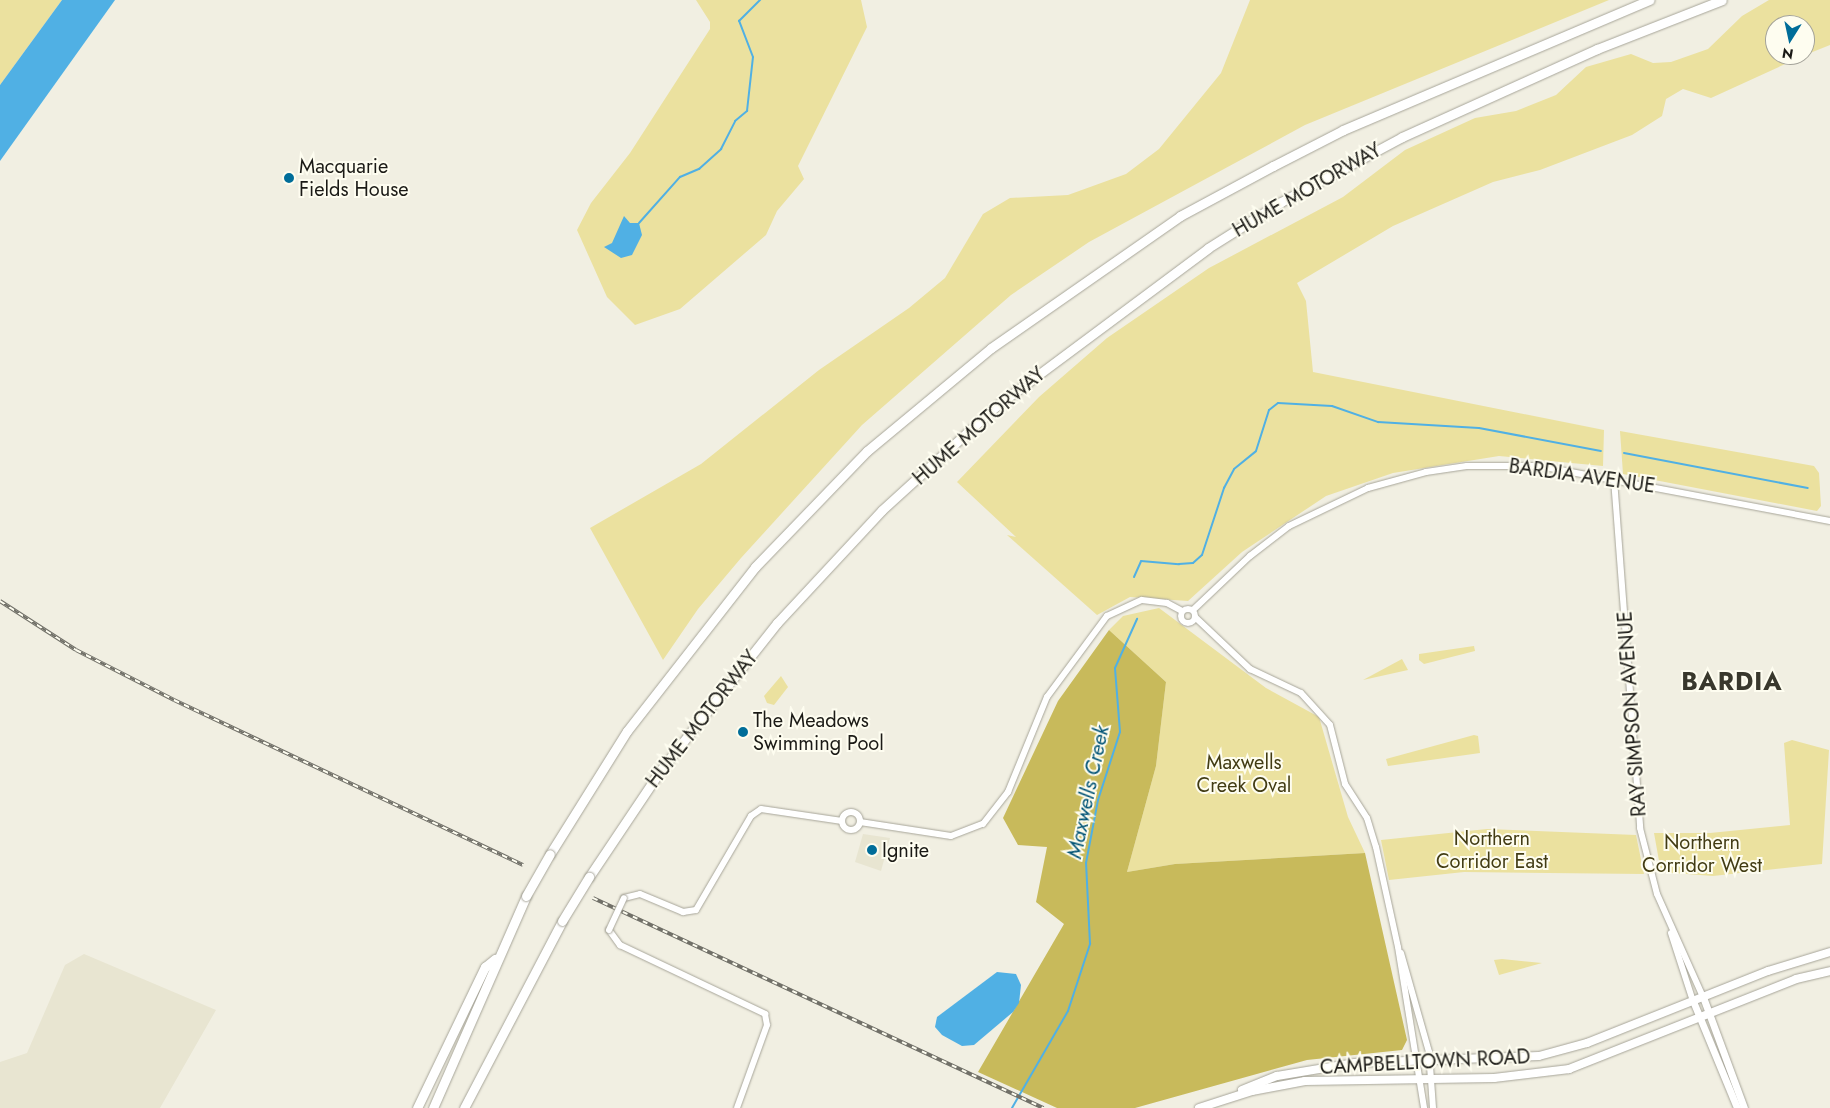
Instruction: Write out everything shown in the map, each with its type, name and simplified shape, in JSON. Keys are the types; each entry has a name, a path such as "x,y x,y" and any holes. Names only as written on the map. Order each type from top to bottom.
{"highway":[{"name":"HUME MOTORWAY","path":"433,1108 497,957 525,900 550,854 632,724 755,567 867,450 991,348 1180,216 1352,126 1650,0"},
{"name":"HUME MOTORWAY","path":"464,1108 562,921 660,771 777,623 882,510 995,407 1208,248 1282,202 1402,137 1597,49 1722,0"},
{"path":"417,1108 484,967 497,957"}],"main road":[{"name":"CAMPBELLTOWN ROAD","path":"1199,1108 1277,1076 1311,1068 1539,1056 1587,1043 1703,997 1830,952"},
{"name":"CAMPBELLTOWN ROAD","path":"1218,1101 1306,1081 1420,1080 1520,1076 1569,1069 1699,1019 1796,978 1830,971"},
{"path":"1703,997 1737,1084 1744,1108"},
{"path":"1693,1001 1699,1019 1739,1108"},
{"path":"1737,1084 1733,1089 1739,1108"}],"street":[{"name":"BARDIA AVENUE","path":"1193,610 1266,542 1368,488 1426,472 1491,465 1539,466 1614,478 1830,521"},
{"name":"RAY SIMPSON AVENUE","path":"1614,478 1638,809 1664,912 1703,997"},
{"path":"842,820 853,812 860,822 951,836 983,824 1008,792 1047,697 1107,616 1142,600 1167,603 1182,611 1193,610 1195,617 1250,669 1301,693 1330,725 1345,784 1371,827 1398,947 1424,1108"},
{"path":"1182,611 1185,622 1195,617"},
{"path":"736,1108 767,1025 765,1014 620,945 609,930 624,898 640,894 683,912 696,910 751,816 761,810 842,820 851,830 860,822"},
{"path":"1664,912 1693,1001"},
{"path":"1398,947 1431,1062 1434,1108"}],"shaded area":[{"path":"1109,630 1166,682 1156,766 1127,872 1175,864 1365,853 1407,1040 1402,1050 1307,1060 1135,1108 1057,1108 978,1072 1064,924 1036,902 1047,847 1018,845 1003,818 1058,701"},
{"name":"Ignite","path":"863,834 890,838 881,871 855,862"},
{"path":"84,954 216,1010 160,1108 0,1108 0,1062 27,1053 65,965"}],"green space":[{"path":"0,0 62,0 0,85"},
{"path":"696,0 861,0 867,27 798,166 804,179 777,211 766,235 680,309 635,325 607,297 577,230 591,203 630,153 710,29 710,22"},
{"path":"1250,0 1609,0 1305,125 1089,242 1011,295 862,425 741,558 698,609 663,660 590,528 701,464 819,370 909,308 945,278 983,214 1010,198 1068,195 1126,174 1159,149 1221,73"},
{"path":"1769,0 1830,0 1830,45 1815,51 1815,15 1765,15 1765,65 1783,65 1711,98 1683,89 1666,99 1662,116 1632,135 1540,170 1493,182 1393,226 1297,283 1306,301 1313,372 1604,430 1603,466 1499,456 1393,473 1326,496 1242,552 1188,601 1130,597 1097,615 1007,535 1016,537 957,482 1039,397 1107,338 1209,268 1343,197 1405,150 1475,118 1516,111 1556,95 1586,67 1631,54 1653,63 1671,62 1708,49 1742,16"},
{"path":"1620,431 1814,466 1819,473 1821,506 1817,511 1623,474"},
{"name":"Maxwells Creek Oval","path":"1159,608 1266,688 1319,717 1348,817 1365,853 1175,864 1127,872 1156,766 1166,682 1109,630 1123,616"},
{"path":"1474,646 1475,651 1424,664 1419,660 1419,654"},
{"path":"1402,659 1408,670 1363,680"},
{"path":"781,676 788,687 774,705 767,703 764,696"},
{"path":"1474,735 1478,736 1480,753 1388,766 1386,759"},
{"name":"Northern Corridor West","path":"1792,740 1829,750 1822,864 1713,876 1661,872 1654,833 1710,833 1790,825 1784,743"},
{"name":"Northern Corridor East","path":"1487,829 1636,835 1644,874 1464,872 1389,880 1381,840"},
{"path":"1494,960 1542,963 1499,975"}],"water":[{"path":"62,0 115,0 0,161 0,85"},
{"path":"624,216 630,223 639,223 642,235 632,255 621,258 604,247 612,243"},
{"path":"997,972 1016,974 1021,985 1019,1003 1013,1012 974,1045 962,1046 942,1035 935,1027 937,1017"}],"waterway":[{"path":"639,223 680,177 699,169 721,149 735,121 747,111 753,57 739,21 760,0"},
{"path":"1134,577 1141,561 1179,564 1193,563 1202,555 1224,488 1234,469 1256,451 1269,410 1278,403 1332,406 1378,422 1479,428 1601,451"},
{"path":"1624,453 1808,488"},
{"name":"Maxwells Creek","path":"1012,1108 1068,1011 1090,944 1086,863 1098,800 1120,732 1115,668 1137,619"}],"railway":[{"path":"0,601 76,650 174,700 523,865"},
{"path":"593,898 1044,1108"}],"place":[{"name":"Macquarie Fields House","path":"289,178"},
{"name":"The Meadows Swimming Pool","path":"743,732"},
{"name":"Ignite","path":"872,850"}],"district":[{"name":"BARDIA","path":"1732,681"}]}
